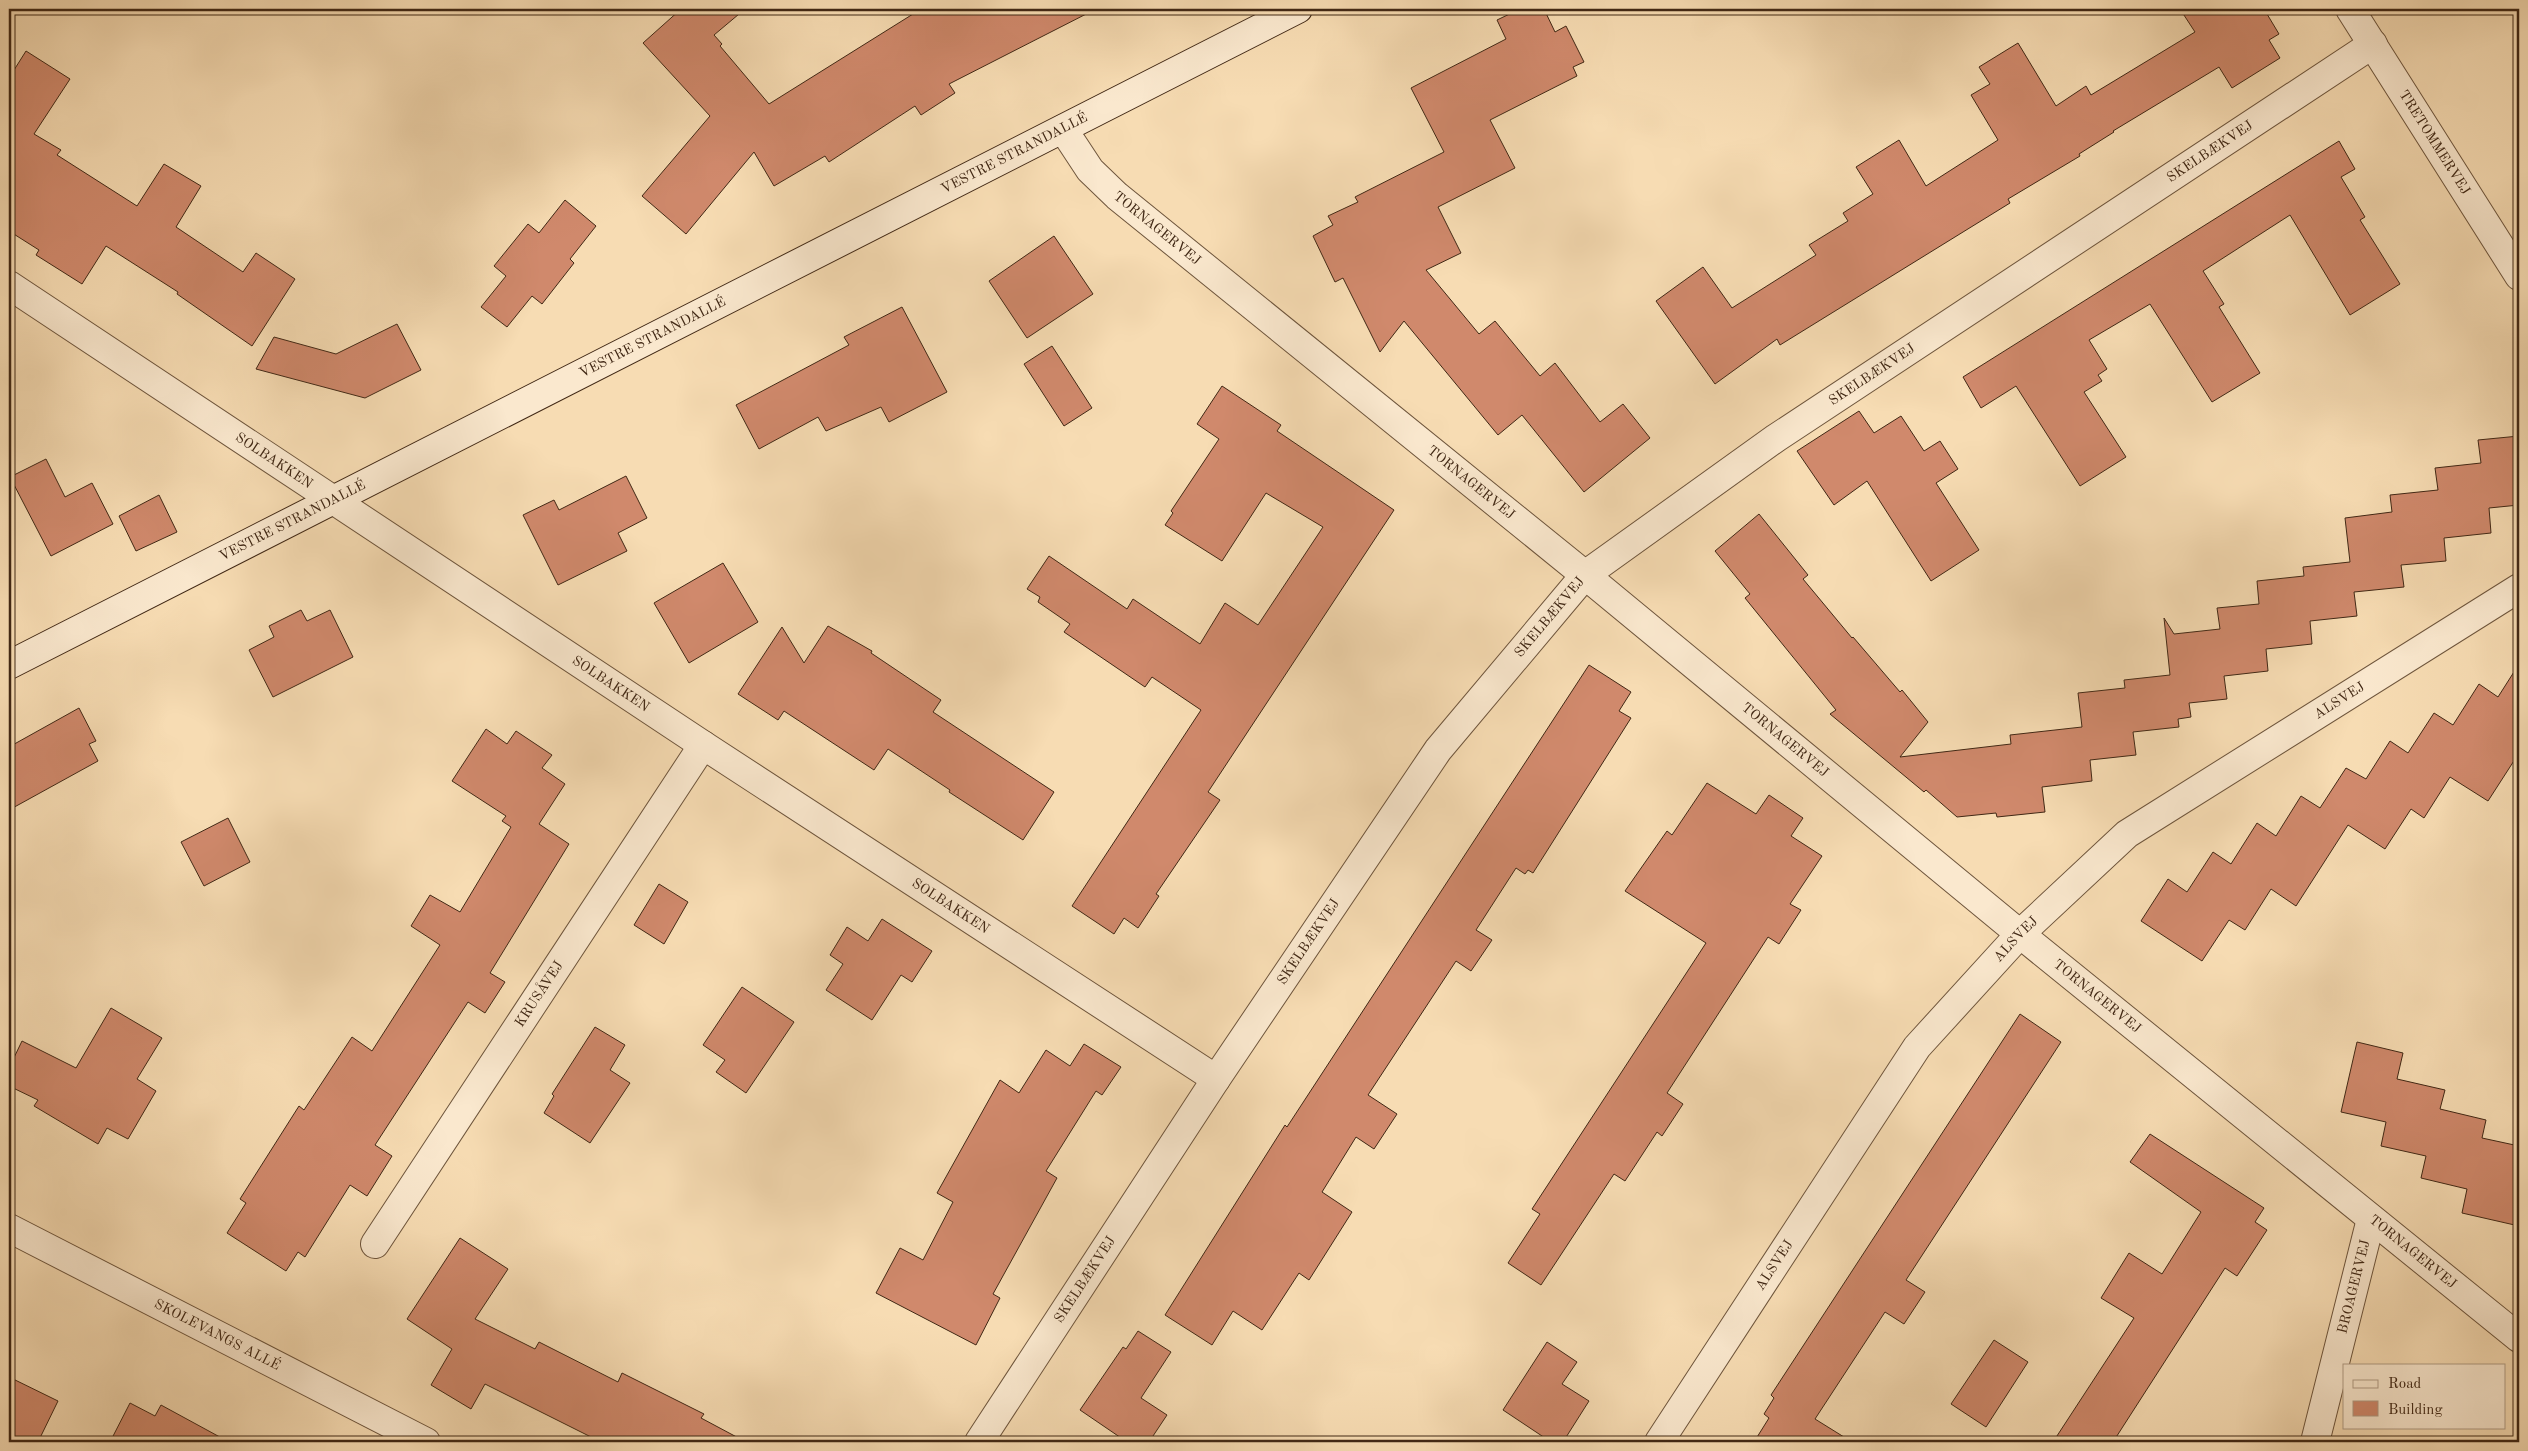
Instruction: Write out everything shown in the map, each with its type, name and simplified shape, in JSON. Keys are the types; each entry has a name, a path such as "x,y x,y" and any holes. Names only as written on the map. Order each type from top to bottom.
{"street":[{"name":"VESTRE STRANDALLÉ","path":"9,665 1298,9"},
{"name":"TRETOMMERVEJ","path":"2350,9 2519,276"},
{"name":"SKELBÆKVEJ","path":"979,1442 1216,1080 1438,750 1585,575 1776,438 2372,44"},
{"name":"TORNAGERVEJ","path":"1063,129 1090,170 1117,196 1585,575 2020,934 2519,1338"},
{"name":"SOLBAKKEN","path":"9,285 703,745 1216,1080"},
{"name":"ALSVEJ","path":"1659,1442 1917,1047 2020,934 2128,834 2519,588"},
{"name":"KRUSÅVEJ","path":"375,1244 703,745"},
{"name":"BROAGERVEJ","path":"2315,1442 2371,1219"},
{"name":"SKOLEVANGS ALLÉ","path":"9,1228 426,1442"}],"building":[{"path":"681,9 745,9 714,35 722,44 720,46 769,104 921,9 1096,9 949,84 955,93 921,115 915,106 829,162 825,156 774,186 754,152 686,234 642,196 710,116 643,43"},
{"path":"1520,9 1544,9 1555,32 1566,26 1584,62 1573,67 1577,76 1490,120 1515,168 1438,207 1461,253 1426,270 1479,334 1495,321 1540,376 1555,363 1600,422 1623,404 1650,438 1584,492 1522,415 1498,435 1404,321 1380,352 1343,278 1335,282 1313,236 1333,225 1328,216 1358,202 1355,197 1444,152 1411,88 1506,39 1497,20"},
{"path":"2180,9 2264,9 2279,34 2269,40 2280,58 2232,88 2219,67 2113,131 2079,154 2080,156 2008,199 2010,203 1780,345 1777,339 1715,384 1656,301 1703,267 1732,308 1816,255 1809,245 1848,221 1843,213 1873,194 1856,167 1899,140 1926,186 1998,140 1971,95 1990,84 1979,67 2018,43 2056,106 2086,86 2091,95 2195,32"},
{"path":"26,51 70,79 34,134 61,150 57,155 137,206 164,164 201,186 176,227 243,272 256,253 295,279 252,346 177,294 178,292 106,246 82,284 36,255 39,250 9,231 9,78"},
{"path":"2339,141 2355,169 2341,177 2365,217 2360,220 2400,284 2350,315 2290,215 2203,271 2224,304 2219,307 2260,373 2212,402 2150,304 2089,340 2107,369 2098,375 2102,381 2084,392 2126,457 2080,486 2016,386 1981,408 1963,377"},
{"path":"565,200 596,226 570,259 574,263 542,304 532,296 507,327 481,307 506,276 494,266 528,224 539,233"},
{"path":"1054,236 1093,294 1027,338 989,281"},
{"path":"902,307 947,392 889,422 881,407 826,431 818,417 759,449 736,405 849,345 844,337"},
{"path":"397,324 421,370 365,398 256,369 274,337 336,354"},
{"path":"1052,346 1092,408 1064,426 1024,364"},
{"path":"1222,386 1281,425 1277,431 1394,510 1208,792 1220,800 1156,894 1159,896 1138,928 1124,918 1114,934 1072,906 1201,710 1152,677 1145,687 1064,632 1070,624 1038,602 1040,597 1027,589 1049,556 1127,609 1133,599 1200,644 1225,603 1258,625 1323,527 1266,493 1222,561 1165,525 1173,513 1171,511 1219,439 1197,424"},
{"path":"1859,411 1874,433 1901,416 1924,451 1940,441 1958,469 1936,483 1979,550 1931,581 1867,481 1834,505 1797,451"},
{"path":"2519,436 2519,505 2489,508 2491,533 2444,538 2446,561 2401,565 2404,587 2354,592 2357,616 2310,621 2312,644 2266,649 2268,671 2224,676 2227,699 2189,703 2191,717 2178,719 2179,727 2133,732 2136,755 2090,760 2092,781 2042,787 2045,812 1997,817 1996,813 1957,817 1926,790 1924,792 1830,714 1836,710 1745,598 1750,594 1715,551 1759,514 1808,575 1803,579 1852,638 1900,692 1902,690 1928,722 1900,757 2011,744 2010,735 2082,727 2078,693 2125,688 2124,680 2170,675 2164,618 2174,634 2220,629 2217,608 2259,604 2257,581 2304,576 2303,567 2350,562 2345,518 2392,512 2390,495 2438,490 2435,468 2481,463 2478,440"},
{"path":"46,459 65,497 92,483 113,524 51,556 10,477"},
{"path":"626,476 647,518 618,533 627,551 558,585 523,515 554,500 559,510"},
{"path":"159,495 177,532 136,551 119,516"},
{"path":"723,563 758,622 689,663 654,603"},
{"path":"301,610 307,621 330,610 353,657 273,697 249,650 274,637 269,626"},
{"path":"828,626 872,651 871,653 941,700 933,712 1054,792 1023,840 949,792 950,790 888,749 874,770 784,711 778,720 738,694 782,627 804,663"},
{"path":"2519,664 2519,753 2488,801 2450,777 2424,818 2411,809 2385,849 2348,825 2296,906 2271,889 2245,930 2229,920 2202,961 2141,921 2168,879 2187,892 2213,852 2231,864 2257,823 2276,836 2301,796 2320,808 2346,768 2366,779 2390,741 2408,753 2434,713 2453,725 2479,684 2498,697"},
{"path":"1589,665 1631,692 1619,711 1631,718 1533,873 1528,870 1525,874 1516,868 1476,930 1492,940 1471,971 1456,961 1368,1095 1397,1114 1374,1149 1356,1137 1322,1192 1352,1212 1309,1280 1299,1273 1262,1330 1233,1311 1212,1345 1165,1315 1285,1125 1287,1127"},
{"path":"79,708 96,741 89,744 98,761 9,810 9,747"},
{"path":"486,729 507,744 516,731 552,755 542,768 565,784 539,824 569,844 490,973 505,982 485,1013 468,1002 375,1145 392,1156 367,1196 350,1185 305,1257 298,1252 286,1271 227,1233 246,1203 240,1199 299,1106 304,1110 352,1037 372,1051 440,945 411,926 430,895 460,912 511,827 502,821 506,816 452,781"},
{"path":"1707,783 1756,814 1769,795 1803,818 1791,836 1822,856 1790,904 1801,910 1779,944 1768,937 1667,1093 1683,1104 1662,1136 1657,1132 1625,1181 1614,1174 1541,1285 1508,1263 1540,1214 1532,1209 1706,943 1625,891 1667,831 1672,835"},
{"path":"228,818 250,862 204,886 181,842"},
{"path":"659,884 688,902 664,944 634,925"},
{"path":"882,919 932,951 912,982 901,975 872,1020 826,990 843,964 830,955 847,927 868,941"},
{"path":"742,987 794,1022 746,1093 716,1072 725,1060 703,1045"},
{"path":"111,1008 162,1038 137,1079 156,1091 128,1139 107,1128 98,1144 34,1106 38,1100 9,1086 9,1068 22,1041 76,1068"},
{"path":"2020,1014 2061,1042 1906,1280 1925,1292 1904,1324 1885,1312 1815,1419 1852,1442 1754,1442 1769,1418 1764,1414 1774,1398 1771,1395"},
{"path":"595,1027 625,1045 610,1070 630,1083 590,1143 544,1113 554,1096 552,1094"},
{"path":"2357,1042 2403,1053 2397,1079 2445,1090 2440,1109 2486,1120 2482,1138 2519,1146 2519,1226 2462,1213 2467,1189 2421,1178 2426,1156 2381,1146 2386,1122 2341,1112"},
{"path":"1084,1044 1121,1067 1102,1095 1096,1091 1046,1171 1057,1178 993,1294 1000,1298 976,1345 876,1293 900,1248 923,1260 953,1202 937,1193 1000,1080 1019,1093 1046,1050 1070,1066"},
{"path":"2150,1134 2264,1208 2255,1222 2267,1230 2237,1276 2225,1268 2113,1442 2053,1442 2134,1318 2101,1298 2129,1253 2162,1274 2201,1212 2130,1162"},
{"path":"460,1238 508,1269 475,1319 535,1349 539,1342 618,1382 622,1373 704,1414 701,1418 746,1442 601,1442 485,1384 471,1409 431,1385 452,1349 407,1319"},
{"path":"1138,1331 1171,1352 1141,1398 1167,1415 1149,1442 1127,1442 1080,1410 1123,1347 1126,1349"},
{"path":"1994,1340 2028,1362 1986,1427 1951,1404"},
{"path":"1547,1342 1577,1362 1562,1384 1589,1401 1563,1442 1551,1442 1503,1410"},
{"path":"9,1377 58,1401 38,1442 9,1442"},
{"path":"130,1403 155,1416 161,1405 229,1442 110,1442"}]}
